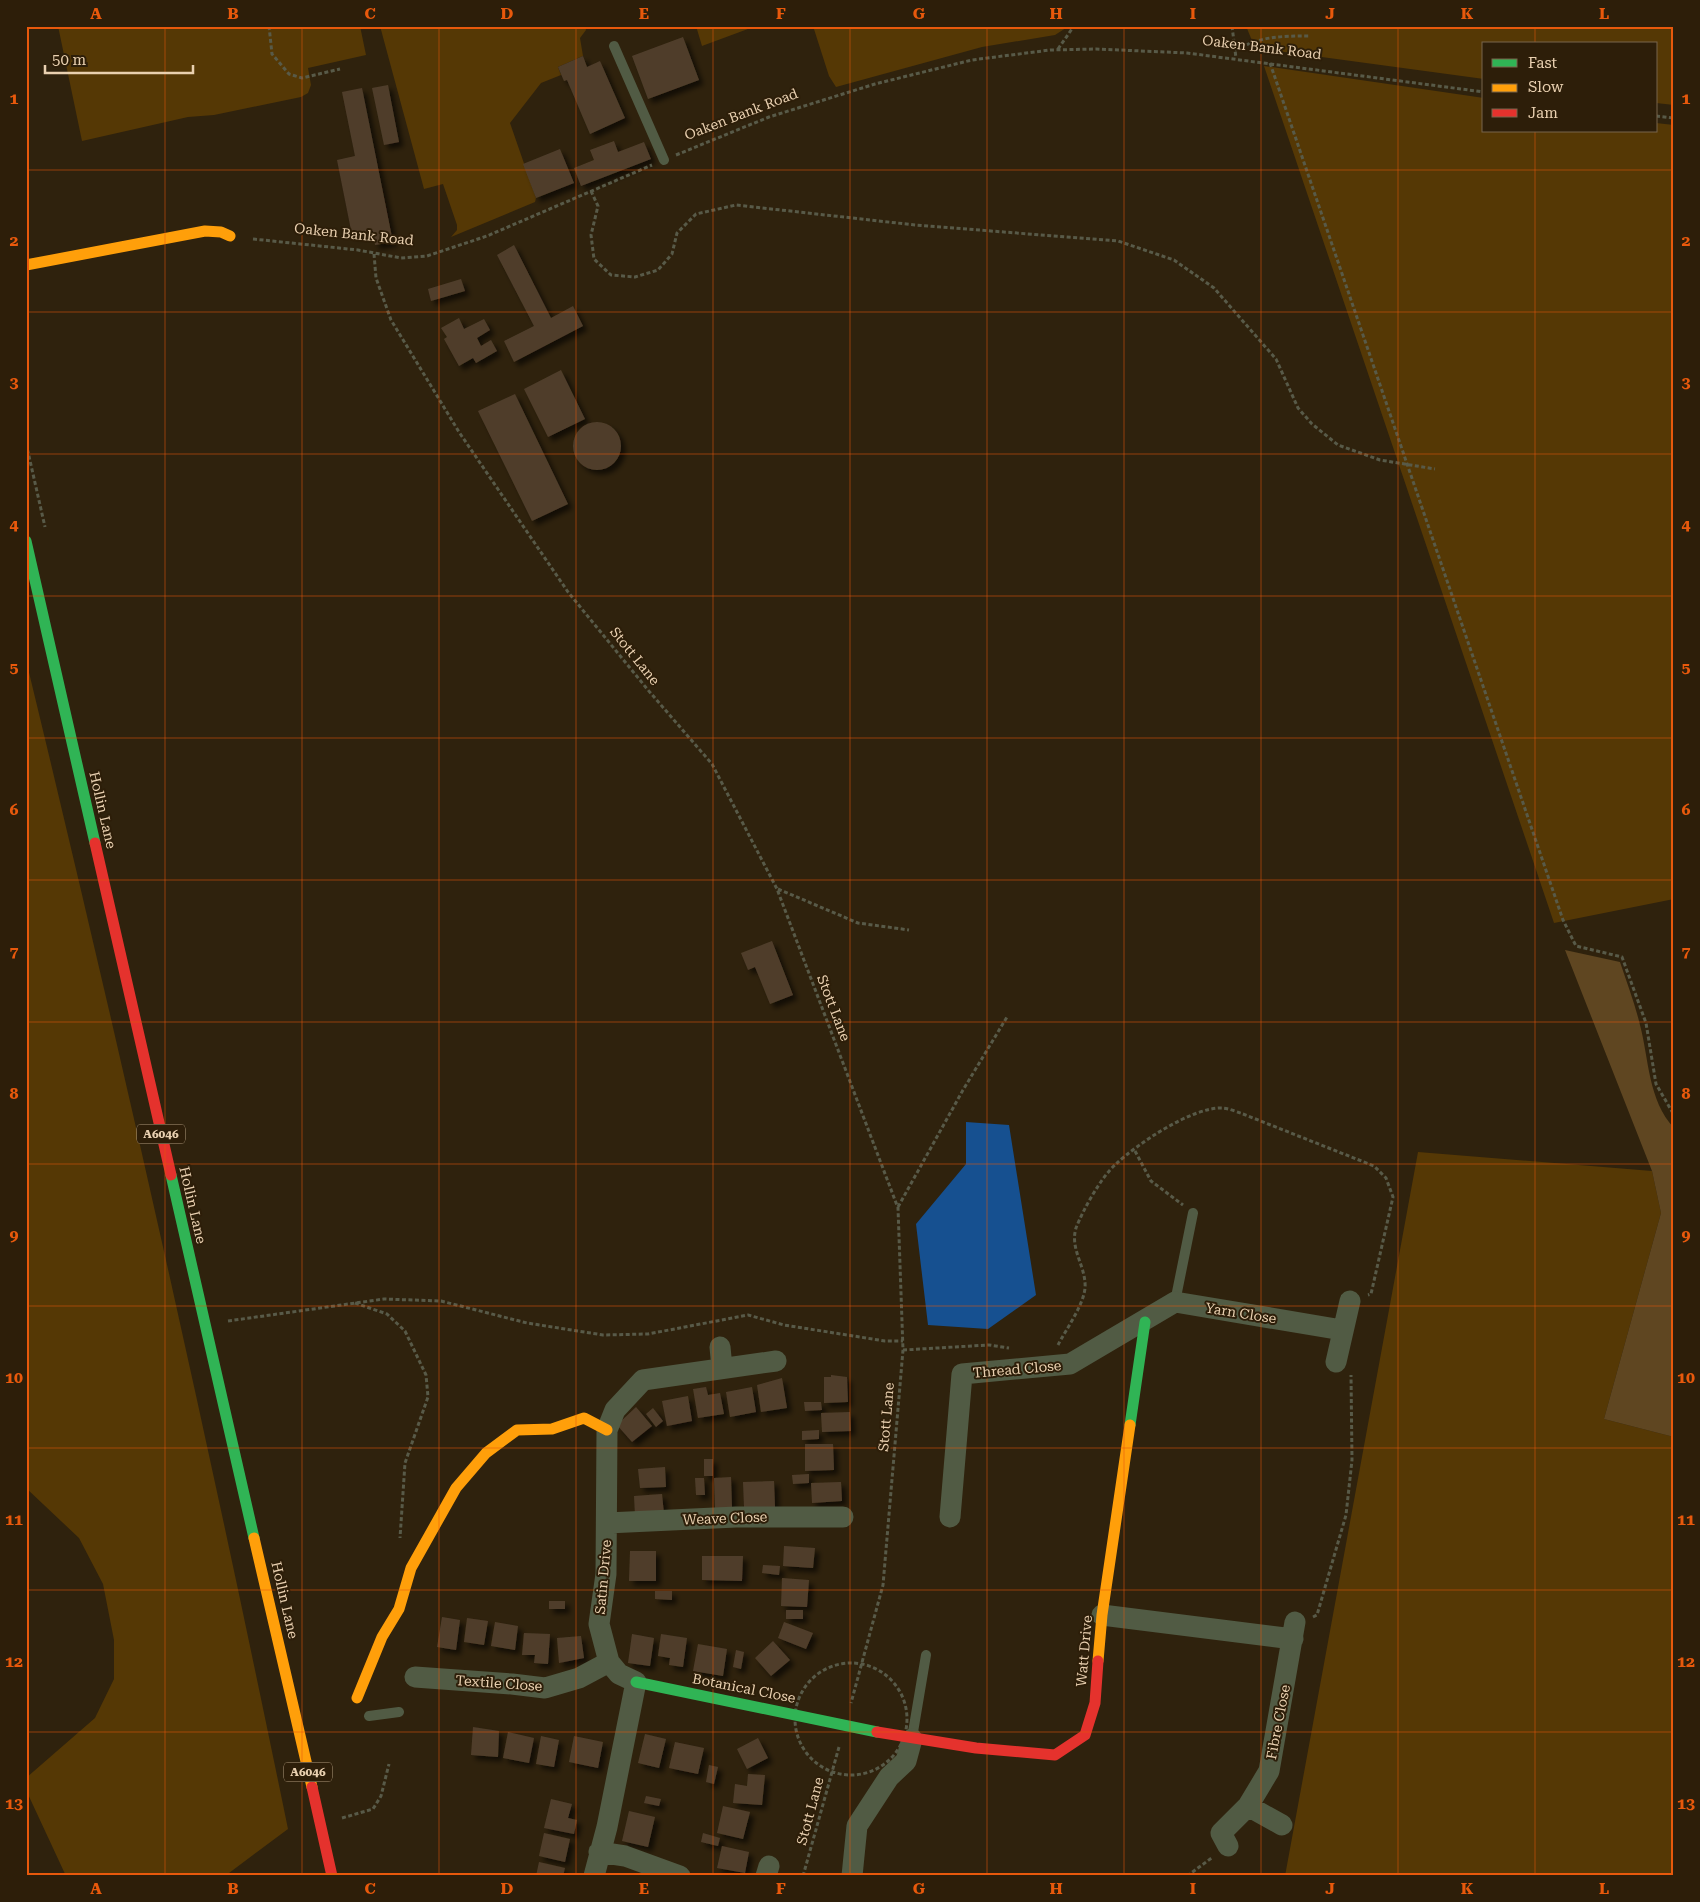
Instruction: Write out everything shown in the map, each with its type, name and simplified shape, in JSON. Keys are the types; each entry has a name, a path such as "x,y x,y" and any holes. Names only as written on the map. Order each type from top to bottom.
{"street":[{"path":"26,265 205,231 221,232 230,236"},
{"name":"Hollin Lane","path":"26,541 332,1876"},
{"path":"1336,1362 1350,1301"},
{"path":"1145,1322 1175,1302"},
{"name":"Yarn Close","path":"1175,1302 1342,1330"},
{"name":"Thread Close","path":"950,1517 962,1374 1070,1364 1145,1322"},
{"name":"Watt Drive","path":"845,1725 976,1748 1054,1756 1085,1735 1095,1703 1102,1615 1145,1322"},
{"name":"Satin Drive","path":"608,1662 599,1624 606,1574 606,1430 615,1410 643,1380 721,1357 776,1361"},
{"path":"357,1698 382,1637 399,1610 412,1568 456,1488 486,1453 517,1430 552,1429 584,1418 606,1430"},
{"name":"Weave Close","path":"607,1523 736,1517 843,1517"},
{"path":"1102,1615 1294,1631"},
{"name":"Fibre Close","path":"1228,1846 1221,1833 1248,1806 1269,1771 1294,1631"},
{"path":"594,1876 607,1827 636,1682 619,1674 608,1662"},
{"name":"Textile Close","path":"415,1677 545,1688 579,1678 608,1662"},
{"name":"Botanical Close","path":"636,1682 845,1725"},
{"path":"852,1876 857,1826 889,1776 906,1761 912,1738"},
{"path":"1248,1806 1282,1825"},
{"path":"599,1852 624,1856 680,1876"}],"lane":[{"path":"614,46 664,160"},
{"path":"1175,1302 1193,1214"},
{"path":"912,1738 926,1655"},
{"path":"369,1716 399,1712"}],"path":[{"path":"269,26 272,54 289,74 302,78 340,69"},
{"path":"1058,50 1074,26"},
{"path":"1232,26 1236,58"},
{"path":"1236,50 1252,41 1273,36 1310,36"},
{"name":"Oaken Bank Road","path":"230,236 358,250 401,258 427,256 457,248 769,117 875,84 972,60 1058,50 1141,50 1236,58 1482,92"},
{"path":"1270,62 1563,920 1576,946 1622,957 1646,1023 1656,1084 1674,1115"},
{"path":"1658,116 1674,118"},
{"path":"591,191 598,206 591,236 594,259 611,275 635,277 658,270 672,254 677,233 696,214 736,205 915,225 1118,241 1174,260 1214,288 1276,359 1298,408 1312,424 1338,445 1380,460 1435,469"},
{"name":"Stott Lane","path":"374,254 376,278 392,320 459,432 568,592 648,690 712,764 777,889 898,1208 903,1340 883,1585 803,1876"},
{"path":"777,889 858,923 909,930"},
{"path":"898,1208 962,1090 1007,1017"},
{"path":"1135,1151 1151,1181 1193,1214"},
{"path":"226,1321 384,1299 441,1301 527,1323 603,1335 648,1334 748,1315 794,1327 885,1341 903,1340"},
{"path":"355,1303 386,1314 405,1331 426,1375 428,1397 405,1463 399,1541"},
{"path":"1294,1631 1317,1615 1346,1515 1352,1460 1351,1373 1336,1362"},
{"path":"320,1825 372,1808 381,1796 389,1764"},
{"path":"1187,1876 1228,1846"}],"shaded area":[{"path":"58,26 360,26 366,55 308,68 311,85 308,93 301,97 214,115 188,117 82,141"},
{"path":"380,26 585,26 586,30 580,38 583,56 558,67 561,75 541,83 510,123 536,198 535,202 451,237 457,230 457,225 443,184 424,189"},
{"path":"696,26 756,26 702,46"},
{"path":"813,26 1069,26 1055,35 982,47 836,87 829,76"},
{"path":"1246,26 1674,26 1674,105 1658,103 1658,42 1482,42 1482,79 1255,48"},
{"path":"1264,66 1482,98 1482,132 1658,132 1658,123 1674,125 1674,899 1554,923"},
{"path":"26,660 162,1243 227,1536 288,1829 225,1876 66,1876 26,1790 26,1778 95,1718 114,1679 114,1640 103,1584 79,1538 26,1488"},
{"path":"1565,950 1620,962 1638,1017 1654,1092 1665,1117 1674,1128 1674,1437 1604,1419 1661,1213 1652,1171"},
{"path":"1418,1152 1652,1171 1661,1213 1604,1419 1674,1437 1674,1876 1285,1876"}],"water":[{"path":"966,1122 1009,1125 1036,1295 988,1329 928,1325 916,1224 966,1164"}],"building":[{"path":"683,37 699,80 648,99 632,56"},
{"path":"583,56 587,67 600,61 625,118 590,134 567,80 564,81 558,67"},
{"path":"388,85 399,142 384,145 372,88"},
{"path":"362,88 393,242 375,245 373,231 352,235 337,160 355,156 342,92"},
{"path":"614,141 618,152 644,142 651,159 581,186 574,168 594,160 590,150"},
{"path":"560,149 574,183 536,198 523,164"},
{"path":"514,245 551,318 573,306 583,326 514,362 504,341 534,326 497,255"},
{"path":"461,279 465,291 431,301 428,289"},
{"path":"459,318 464,329 484,319 490,330 477,338 481,346 491,340 497,351 476,363 473,358 459,366 444,339 447,337 441,328"},
{"path":"561,370 585,419 548,437 524,389"},
{"path":"515,394 568,504 532,521 478,411"},
{"path":"592,422 602,422 611,426 617,432 620,437 620,455 611,466 602,470 592,470 583,466 577,460 573,451 573,441 577,432 583,426"},
{"path":"772,941 793,995 770,1004 755,967 748,970 741,953"},
{"path":"831,1375 847,1377 848,1402 824,1403 824,1377 831,1377"},
{"path":"782,1378 787,1408 761,1412 757,1385"},
{"path":"706,1387 708,1395 720,1393 724,1414 698,1418 693,1389"},
{"path":"752,1387 756,1412 730,1417 726,1392"},
{"path":"688,1396 692,1421 667,1426 662,1401"},
{"path":"804,1402 821,1402 822,1410 805,1411"},
{"path":"636,1407 652,1426 632,1442 617,1425"},
{"path":"653,1408 663,1421 656,1427 646,1414"},
{"path":"850,1412 851,1431 822,1432 821,1413"},
{"path":"819,1430 819,1439 802,1440 802,1431"},
{"path":"805,1444 833,1444 834,1470 805,1471"},
{"path":"704,1459 713,1459 713,1476 704,1476"},
{"path":"665,1467 666,1487 640,1488 638,1469"},
{"path":"809,1474 809,1483 793,1484 792,1475"},
{"path":"731,1477 732,1508 715,1509 714,1478"},
{"path":"695,1478 704,1478 705,1495 696,1495"},
{"path":"774,1481 775,1507 744,1507 743,1482"},
{"path":"841,1482 842,1501 812,1503 811,1483"},
{"path":"662,1494 664,1514 635,1516 634,1496"},
{"path":"784,1546 815,1548 813,1568 783,1566"},
{"path":"630,1551 656,1551 656,1581 629,1581"},
{"path":"702,1556 743,1556 742,1581 702,1580"},
{"path":"763,1565 780,1566 779,1575 762,1573"},
{"path":"782,1578 809,1580 807,1607 781,1606"},
{"path":"655,1591 672,1591 672,1600 655,1599"},
{"path":"549,1601 565,1601 565,1609 549,1609"},
{"path":"786,1610 803,1610 803,1619 786,1619"},
{"path":"442,1617 460,1620 456,1650 437,1647"},
{"path":"467,1618 488,1621 484,1645 464,1642"},
{"path":"495,1622 518,1626 515,1650 491,1646"},
{"path":"784,1622 813,1633 806,1649 778,1638"},
{"path":"524,1633 550,1634 548,1664 534,1663 535,1655 522,1655"},
{"path":"632,1634 654,1638 650,1666 628,1663"},
{"path":"661,1634 687,1638 683,1667 669,1665 670,1658 658,1656"},
{"path":"581,1636 584,1658 559,1663 557,1638"},
{"path":"773,1641 790,1660 771,1676 755,1658"},
{"path":"698,1644 727,1649 723,1676 693,1671"},
{"path":"736,1650 744,1652 741,1669 733,1667"},
{"path":"473,1727 499,1731 498,1757 471,1755"},
{"path":"508,1732 534,1738 529,1763 503,1758"},
{"path":"645,1734 666,1739 659,1768 638,1763"},
{"path":"541,1736 559,1740 554,1767 536,1764"},
{"path":"574,1736 603,1742 598,1768 569,1762"},
{"path":"758,1738 768,1758 747,1769 737,1749"},
{"path":"675,1742 704,1748 698,1774 669,1768"},
{"path":"709,1765 718,1767 714,1784 706,1782"},
{"path":"748,1774 765,1775 762,1805 733,1803 735,1784 747,1786"},
{"path":"646,1796 661,1799 659,1806 644,1803"},
{"path":"551,1799 572,1804 568,1818 577,1820 574,1834 544,1828"},
{"path":"723,1806 750,1812 743,1839 717,1833"},
{"path":"629,1811 655,1817 648,1847 622,1841"},
{"path":"544,1833 570,1839 565,1862 539,1856"},
{"path":"703,1833 720,1838 718,1846 701,1842"},
{"path":"722,1846 749,1852 745,1873 717,1868"},
{"path":"539,1862 565,1868 563,1876 536,1876"}],"traffic: fast":[{"path":"26,541 95,843"},
{"path":"171,1175 254,1538"},
{"path":"1130,1425 1145,1322"},
{"path":"636,1682 877,1732"}],"traffic: slow":[{"path":"26,265 205,231 221,232 230,236"},
{"path":"357,1698 382,1637 399,1609 411,1568 456,1488 486,1453 517,1430 552,1429 584,1418 607,1430"},
{"path":"1098,1661 1102,1615 1130,1425"},
{"path":"254,1538 312,1787"}],"traffic: jam":[{"path":"95,843 171,1175"},
{"path":"877,1732 976,1748 1055,1755 1085,1735 1095,1703 1098,1661"},
{"path":"312,1787 332,1876"}]}
